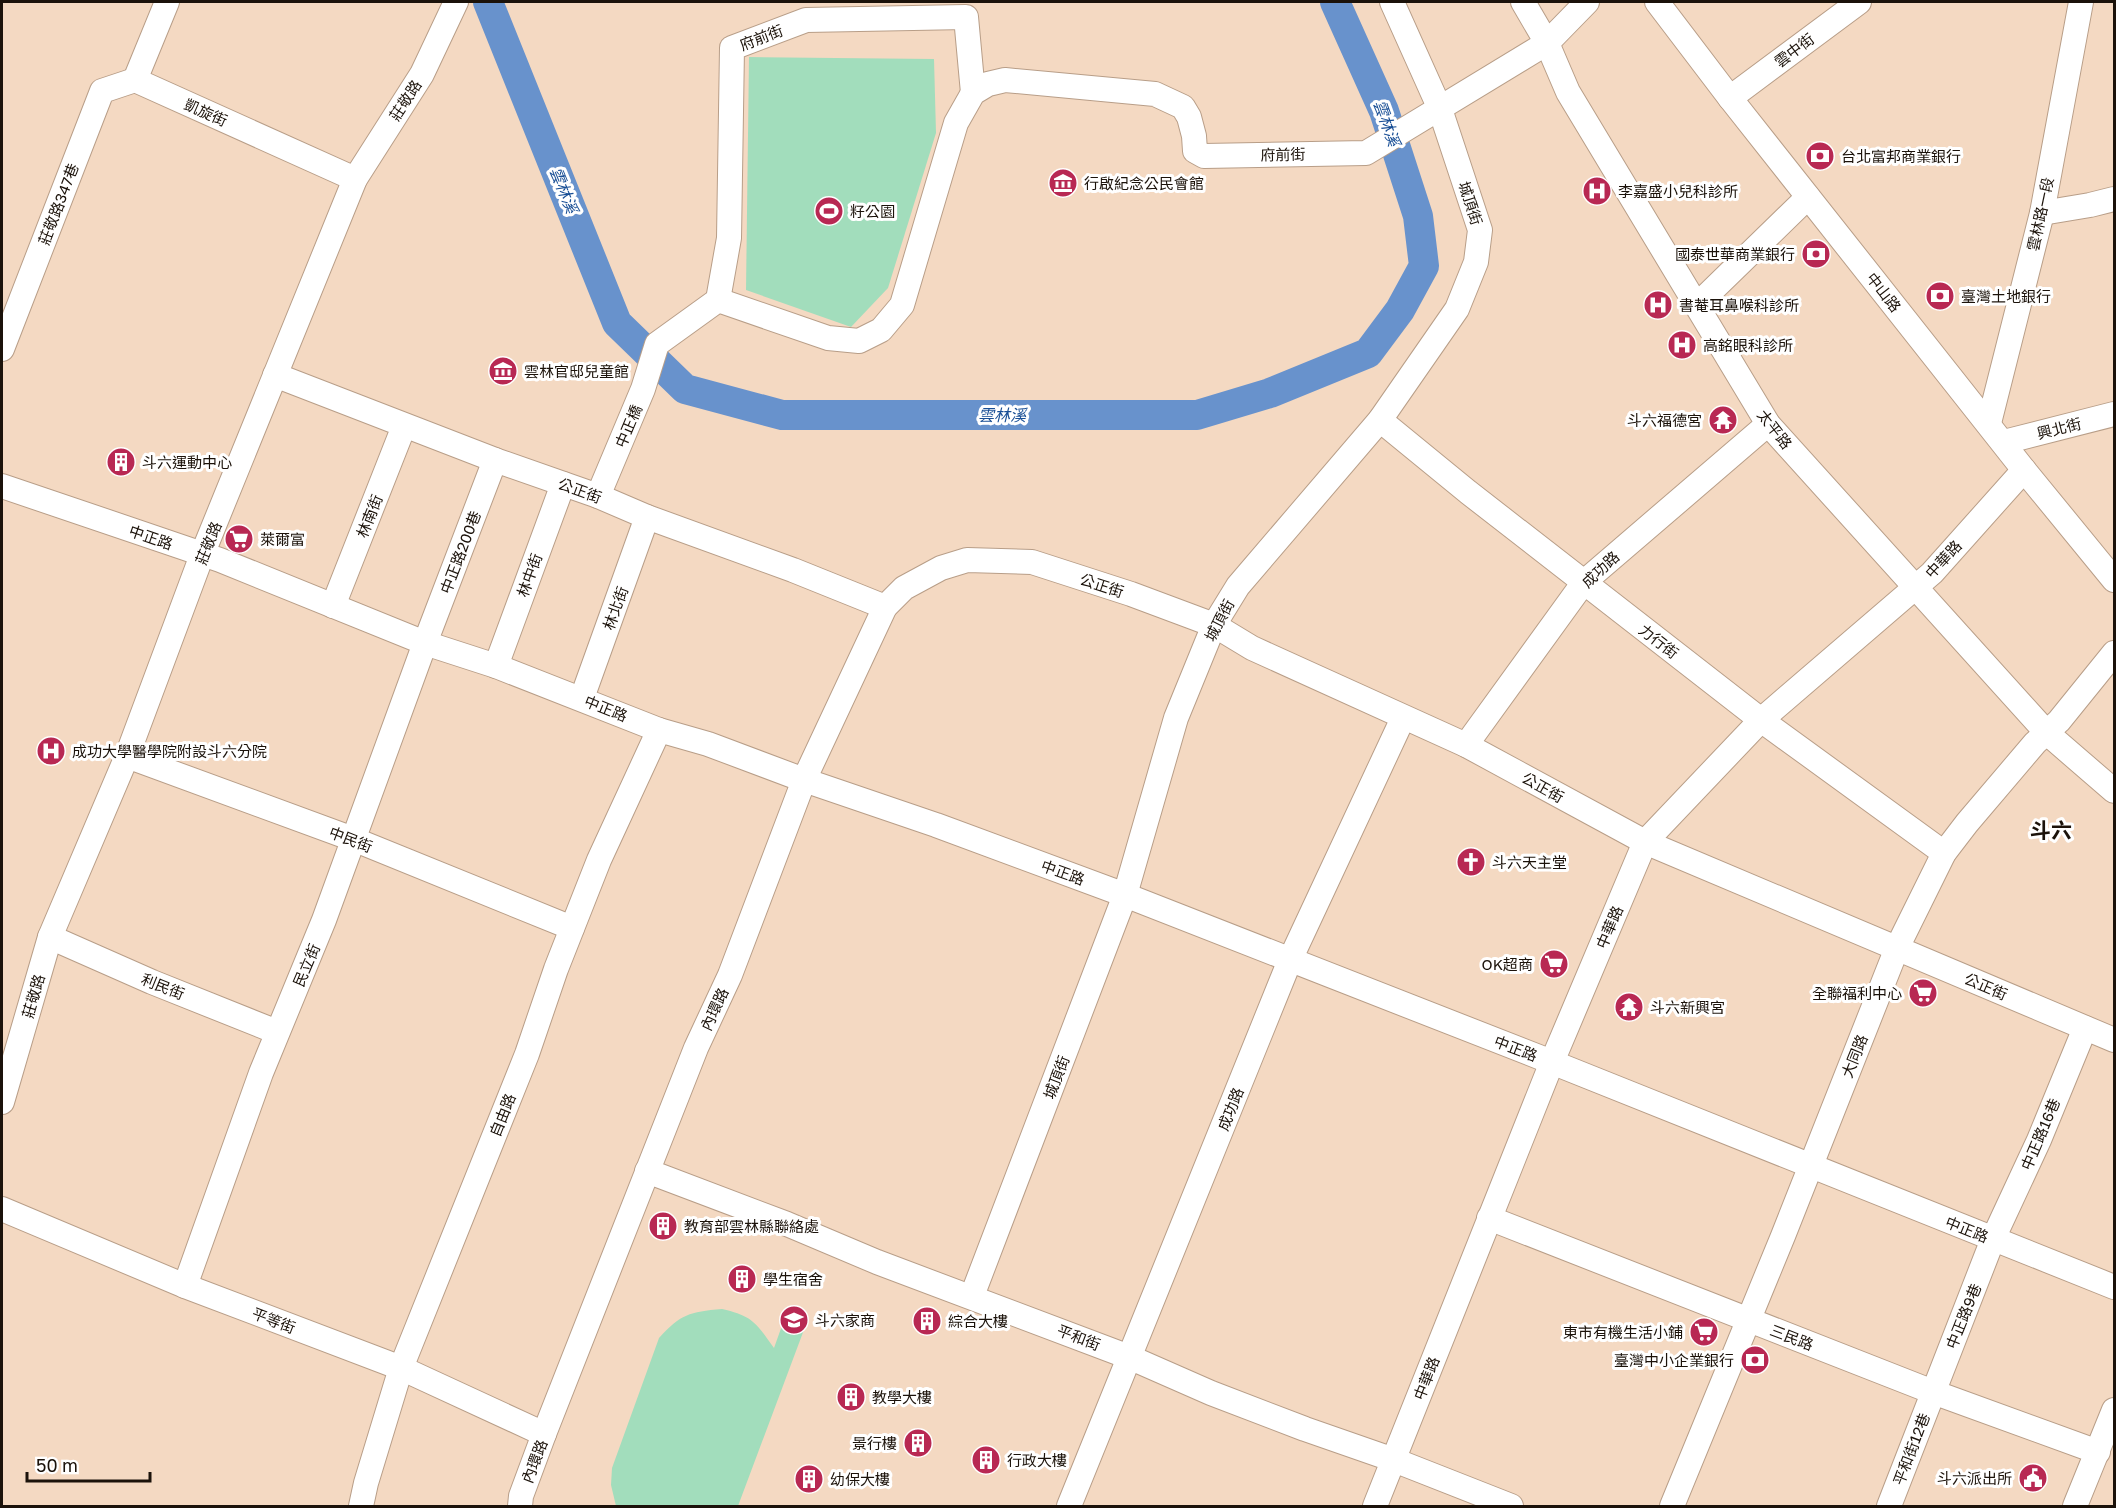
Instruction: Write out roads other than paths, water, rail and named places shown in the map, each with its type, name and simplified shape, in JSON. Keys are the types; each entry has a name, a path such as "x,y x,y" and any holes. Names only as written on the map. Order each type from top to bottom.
{"street":[{"path":"135,80 167,2"},
{"name":"莊敬路","path":"2,1102 6,1072 50,937 127,756 202,555 355,178 422,74 456,2"},
{"name":"城頂街","path":"972,1296 1125,895 1176,718 1214,625 1238,586 1380,420 1457,309 1476,262 1480,230 1440,110 1392,2"},
{"name":"太平路","path":"1523,2 1547,42 1568,92 1768,424 2047,733 2115,791"},
{"name":"府前街","path":"718,300 729,238 732,48 806,20 966,17 974,93 988,84 1005,80 1155,94 1183,107 1189,117 1195,151 1204,156 1366,153 1440,110 1547,42 1587,2"},
{"name":"中山路","path":"1657,2 2024,470 2115,580"},
{"name":"雲中街","path":"1730,98 1859,2"},
{"name":"雲林路一段","path":"1989,423 2042,213 2081,2"},
{"name":"凱旋街","path":"135,80 355,178"},
{"name":"莊敬路347巷","path":"2,349 102,91 135,80"},
{"path":"718,300 828,338 859,341 881,330 903,305 956,123 974,93"},
{"path":"1697,305 1808,196"},
{"path":"2042,213 2115,199"},
{"name":"中正橋","path":"598,496 643,388 656,354 657,344 718,300"},
{"name":"公正街","path":"275,375 404,426 793,570 885,607"},
{"name":"興北街","path":"2004,442 2115,414"},
{"name":"力行街","path":"1380,420 1761,720 1944,853"},
{"name":"成功路","path":"1466,745 1584,582 1768,424"},
{"name":"林南街","path":"333,606 404,426"},
{"name":"中正路200巷","path":"425,643 495,460"},
{"name":"中華路","path":"1375,1506 1552,1062 1645,842 1761,720 1932,573 2024,470"},
{"name":"林中街","path":"496,666 562,484"},
{"name":"中正路","path":"2,486 202,555 425,643 496,666 659,730 725,750 1125,895 1552,1062 2115,1287"},
{"name":"林北街","path":"582,698 647,517"},
{"name":"公正街","path":"967,560 1032,562 1131,594 1214,625 1252,648 1466,745 1645,842 2115,1041"},
{"name":"內環路","path":"520,1506 521,1496 544,1434 696,1048 730,975 804,780 885,607 904,588 941,568 967,560"},
{"name":"民立街","path":"185,1286 277,1032 324,920 425,643"},
{"name":"大同路","path":"1672,1506 1897,948 1944,853 2035,743 2059,721 2115,653"},
{"name":"成功路","path":"1069,1506 1290,960 1403,718"},
{"name":"自由路","path":"361,1506 366,1482 401,1368 527,1054 599,860 659,730"},
{"name":"中民街","path":"127,756 353,839 572,928"},
{"name":"利民街","path":"50,937 152,982 277,1032"},
{"name":"中正路16巷","path":"1993,1239 2039,1140 2085,1028"},
{"name":"平和街","path":"647,1171 787,1224 877,1262 1129,1357 1211,1393 1394,1460 1510,1506"},
{"name":"平等街","path":"2,1209 185,1286 401,1368 544,1434"},
{"name":"三民路","path":"1489,1218 1933,1392 2098,1452"},
{"name":"中正路9巷","path":"1933,1392 1993,1239"},
{"name":"平和街12巷","path":"1889,1506 1933,1392"},
{"path":"2075,1506 2115,1410"}],"waterway":[{"name":"雲林溪","path":"488,2 617,323 685,389 782,415 1197,415 1270,393 1368,353 1400,310 1424,266 1418,216 1384,111 1335,2"}],"place":[{"name":"台北富邦商業銀行","path":"1820,156"},
{"name":"行啟紀念公民會館","path":"1063,183"},
{"name":"李嘉盛小兒科診所","path":"1597,191"},
{"name":"籽公園","path":"829,211"},
{"name":"國泰世華商業銀行","path":"1816,254"},
{"name":"臺灣土地銀行","path":"1940,296"},
{"name":"書菴耳鼻喉科診所","path":"1658,305"},
{"name":"高銘眼科診所","path":"1682,345"},
{"name":"雲林官邸兒童館","path":"503,371"},
{"name":"斗六福德宮","path":"1723,420"},
{"name":"斗六運動中心","path":"121,462"},
{"name":"萊爾富","path":"239,539"},
{"name":"成功大學醫學院附設斗六分院","path":"51,751"},
{"name":"斗六天主堂","path":"1471,862"},
{"name":"OK超商","path":"1554,964"},
{"name":"全聯福利中心","path":"1923,993"},
{"name":"斗六新興宮","path":"1629,1007"},
{"name":"教育部雲林縣聯絡處","path":"663,1226"},
{"name":"學生宿舍","path":"742,1279"},
{"name":"斗六家商","path":"794,1320"},
{"name":"綜合大樓","path":"927,1321"},
{"name":"東市有機生活小鋪","path":"1704,1332"},
{"name":"臺灣中小企業銀行","path":"1755,1360"},
{"name":"教學大樓","path":"851,1397"},
{"name":"景行樓","path":"918,1443"},
{"name":"行政大樓","path":"986,1460"},
{"name":"斗六派出所","path":"2033,1478"},
{"name":"幼保大樓","path":"809,1479"}],"district":[{"name":"斗六","path":"2051,830"}]}
